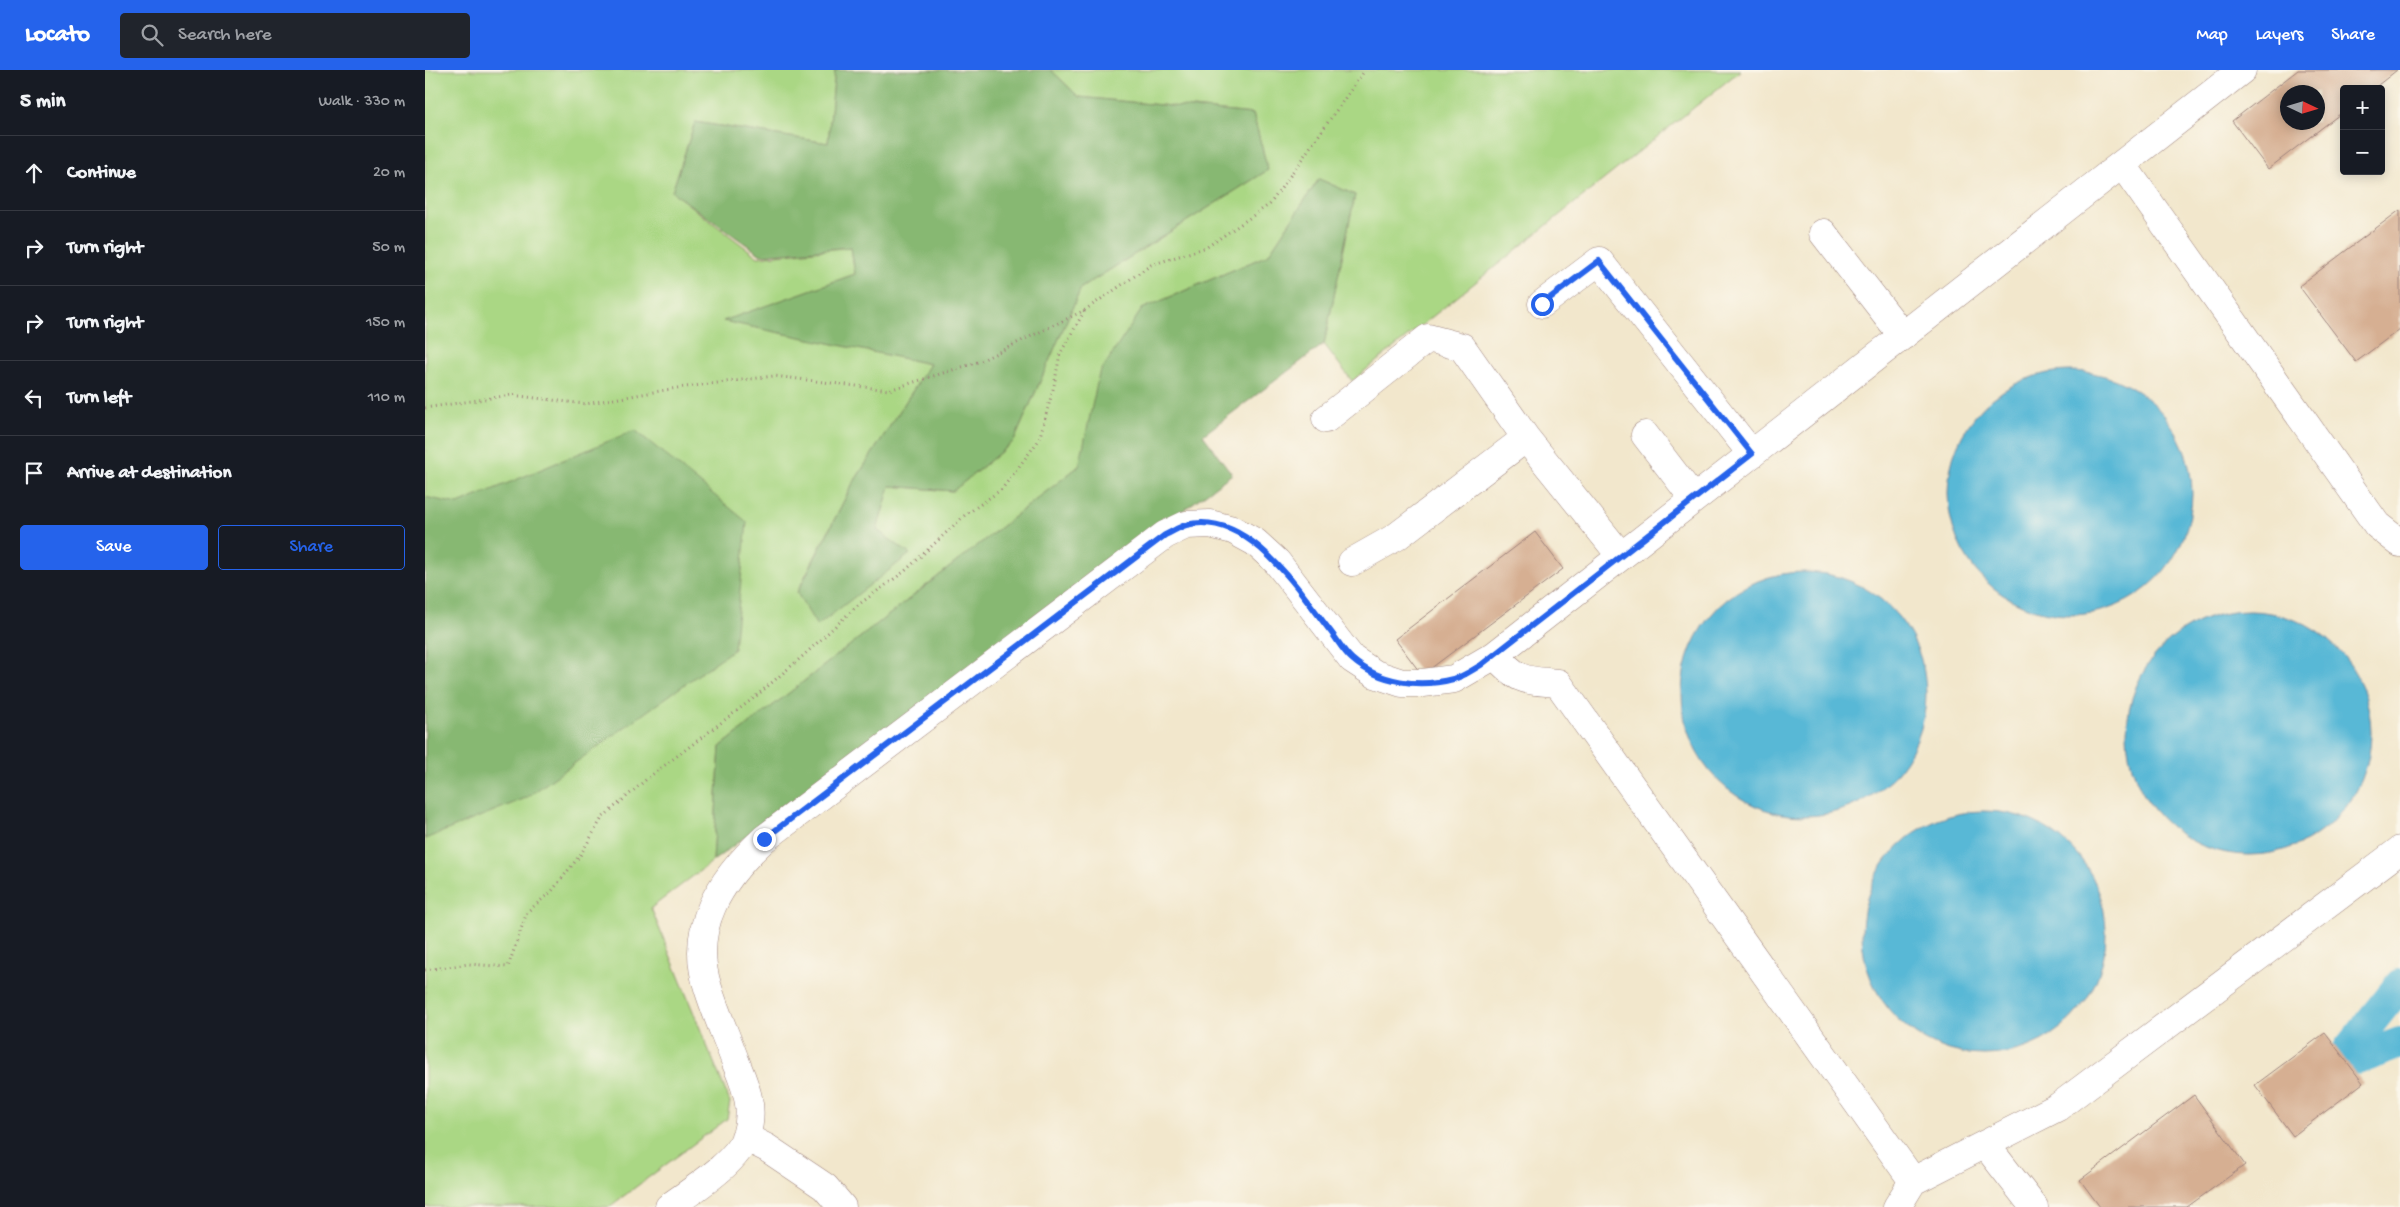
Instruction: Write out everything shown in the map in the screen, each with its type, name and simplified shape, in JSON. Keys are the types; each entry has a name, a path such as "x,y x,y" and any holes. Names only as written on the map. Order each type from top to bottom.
{"lane":[{"path":"669,1207 725,1166 745,1137 750,1098 707,987 702,956 705,926 716,894 742,859 764,839 1165,535 1186,525 1209,524 1233,530 1255,542 1277,562 1352,659 1375,674 1402,683 1423,683 1454,679 1495,655 2242,70"},
{"path":"2122,164 2377,525 2400,543"},
{"path":"1823,233 1903,336"},
{"path":"1542,304 1599,261 1752,454"},
{"path":"1326,420 1428,338 1462,347 1526,438 1621,556"},
{"path":"1645,434 1694,500"},
{"path":"1352,562 1396,537 1526,438"},
{"path":"1495,655 1512,674 1528,680 1558,683 1913,1181"},
{"path":"1897,1207 1913,1181 2058,1107 2400,850"},
{"path":"745,1137 767,1148 825,1187 842,1207"},
{"path":"1985,1144 2034,1207"}],"path":[{"path":"425,408 511,395 585,404 677,388 774,376 889,390 978,362 1085,310 1151,265 1207,247 1270,204 1365,70"},
{"path":"425,970 469,964 508,967 527,912 553,891 581,854 602,818 648,778 803,656 858,605 905,571 964,516 1002,489 1039,440 1054,386 1059,354 1085,310"}],"green space":[{"path":"425,70 835,70 828,143 695,122 672,192 758,257 851,247 855,274 724,321 930,364 852,485 797,592 909,554 877,530 890,486 953,491 1014,441 1081,288 1268,170 1253,114 1079,97 1051,70 1741,70 1352,381 1324,344 1355,195 1319,179 1268,255 1142,309 1079,466 720,747 713,861 651,908 730,1102 727,1119 609,1207 425,1207"},
{"path":"835,70 1051,70 1079,97 1253,114 1268,170 1081,288 1014,441 953,491 890,486 877,530 910,554 817,626 797,593 852,485 930,364 723,321 855,274 851,247 761,255 672,192 695,122 828,143"},
{"path":"1319,179 1355,195 1324,344 1203,435 1232,474 713,861 720,747 1079,466 1099,374 1142,309 1268,255"},
{"path":"635,430 747,522 734,649 526,798 425,839 425,497 458,504"}],"water":[{"path":"2070,371 2094,374 2117,381 2138,392 2156,407 2171,425 2182,446 2189,469 2192,493 2189,517 2182,540 2171,561 2156,579 2138,594 2117,605 2094,612 2070,615 2046,612 2023,605 2002,594 1984,579 1969,561 1958,540 1951,517 1948,493 1951,469 1958,446 1969,425 1984,407 2002,392 2023,381 2046,374"},
{"path":"1804,572 1828,575 1851,582 1872,593 1890,608 1905,626 1916,647 1923,670 1926,694 1923,718 1916,741 1905,762 1890,780 1872,795 1851,806 1828,813 1804,816 1780,813 1757,806 1736,795 1718,780 1703,762 1692,741 1685,718 1682,694 1685,670 1692,647 1703,626 1718,608 1736,593 1757,582 1780,575"},
{"path":"2249,611 2273,614 2296,621 2317,632 2335,647 2350,665 2361,686 2368,709 2371,733 2368,757 2361,780 2350,801 2335,819 2317,834 2296,845 2273,852 2249,855 2225,852 2202,845 2181,834 2163,819 2148,801 2137,780 2130,757 2127,733 2130,709 2137,686 2148,665 2163,647 2181,632 2202,621 2225,614"},
{"path":"1984,811 2008,814 2031,821 2052,832 2070,847 2085,865 2096,886 2103,909 2106,933 2103,957 2096,980 2085,1001 2070,1019 2052,1034 2031,1045 2008,1052 1984,1055 1960,1052 1937,1045 1916,1034 1898,1019 1883,1001 1872,980 1865,957 1862,933 1865,909 1872,886 1883,865 1898,847 1916,832 1937,821 1960,814"}],"building":[{"path":"2298,70 2397,70 2378,85 2340,85 2340,114 2325,126 2325,85 2280,85 2280,130 2319,130 2268,169 2232,121"},
{"path":"2400,210 2400,329 2356,362 2299,286"},
{"path":"1535,532 1563,569 1422,675 1395,639"},
{"path":"2325,1033 2363,1083 2293,1136 2255,1085"},
{"path":"2194,1095 2245,1165 2187,1207 2100,1207 2080,1180"}],"waterway":[{"path":"2349,1049 2400,985"},
{"path":"2357,1059 2400,1043"}],"route":[{"path":"764,839 1165,535 1186,525 1209,524 1233,530 1255,542 1277,562 1352,659 1375,674 1402,683 1423,683 1454,679 1481,665 1752,454 1599,261 1542,304"}]}
